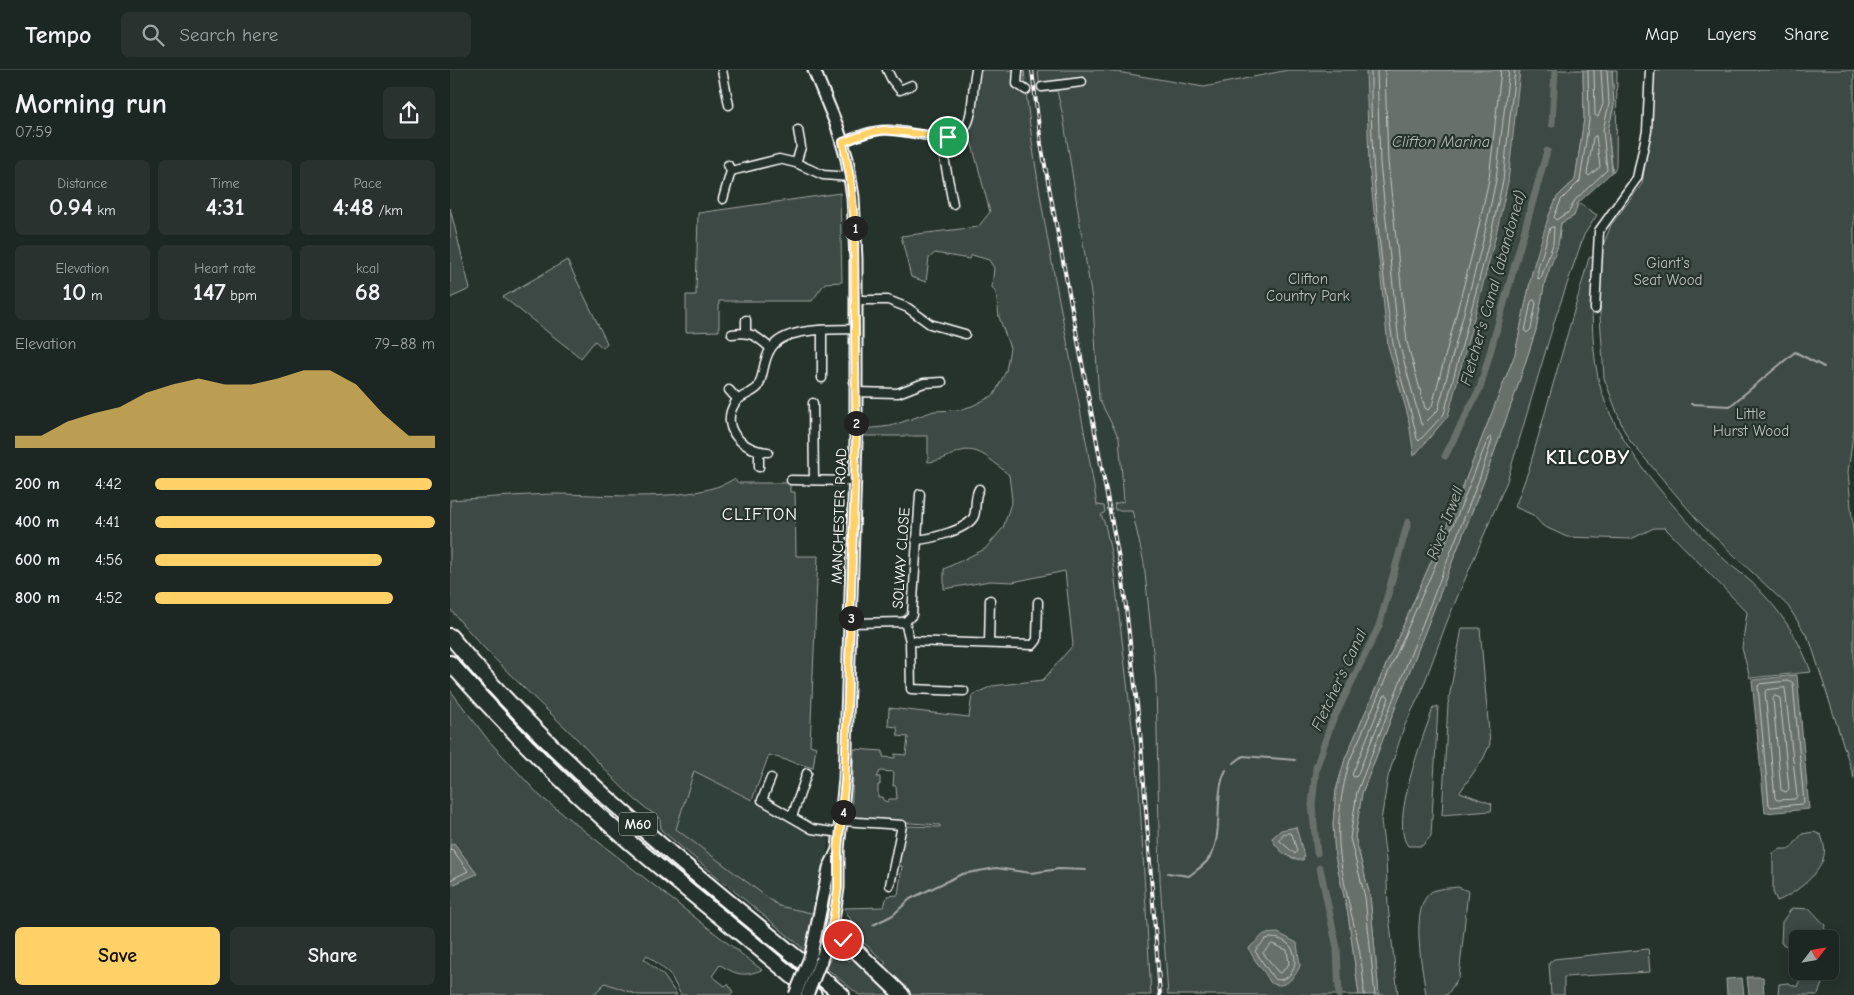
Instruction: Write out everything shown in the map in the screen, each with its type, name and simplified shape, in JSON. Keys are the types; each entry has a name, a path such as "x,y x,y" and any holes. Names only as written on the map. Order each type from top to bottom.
{"highway":[{"name":"M60","path":"450,636 522,716 586,779 653,838 842,995"},
{"name":"M60","path":"450,663 530,748 599,815 814,995"},
{"path":"847,942 902,995"}],"main road":[{"name":"MANCHESTER ROAD","path":"807,995 831,932 838,888 838,849 842,821 847,743 855,481 856,300 854,218 850,177 843,142 814,70"},
{"name":"MANCHESTER ROAD","path":"795,995 811,955 829,868 838,849"},
{"path":"814,942 831,932 847,942"}],"street":[{"path":"722,70 729,105"},
{"path":"888,70 892,80 900,90 912,85"},
{"path":"843,142 868,133 884,130 898,130 940,138 956,135 966,127 976,70"},
{"path":"1018,70 1017,84 1026,90"},
{"path":"1595,309 1599,231 1637,178 1647,131 1650,70"},
{"path":"1042,87 1082,82"},
{"path":"796,163 801,147 798,130"},
{"path":"940,138 952,204"},
{"path":"723,199 729,168 749,168 773,159 796,163 823,175 850,177"},
{"path":"856,300 888,300 908,308 930,324 965,334"},
{"path":"746,320 746,332"},
{"path":"759,467 764,452 745,446 733,433 730,424 732,412 738,400 758,387 770,348 790,335 822,330 855,329"},
{"path":"822,330 819,368 822,378"},
{"path":"732,334 746,332 759,337 770,348"},
{"path":"855,392 898,393 924,383 942,382"},
{"path":"729,390 738,400"},
{"path":"813,403 814,480"},
{"path":"791,480 855,481"},
{"path":"916,540 943,535 971,520 974,515 978,489"},
{"name":"SOLWAY CLOSE","path":"905,622 912,615 920,494"},
{"path":"989,643 990,600"},
{"path":"910,641 1036,644 1038,602"},
{"path":"850,622 905,622 910,641 911,689 964,691"},
{"path":"792,818 807,773"},
{"path":"771,778 762,800 812,829 840,833"},
{"path":"842,821 902,825 890,885"}],"shaded area":[{"path":"1024,70 1038,70 1040,92 1057,91 1059,97 1093,306 1099,399 1119,438 1124,501 1114,505 1115,510 1132,510 1144,563 1156,681 1160,880 1168,995 1151,995 1139,786 1113,563 1105,524 1101,515 1105,512 1104,506 1097,506 1084,422 1055,281 1031,144"},
{"path":"694,771 814,833 829,836 816,914 779,906 676,829"},
{"path":"604,983 638,995 593,995"}],"green space":[{"path":"978,70 1024,70 1030,125 1047,234 1097,505 1104,506 1105,512 1101,515 1105,524 1113,563 1139,786 1151,995 909,995 881,967 886,963 863,942 844,908 884,907 887,896 898,895 902,866 897,866 901,840 906,826 940,827 940,825 851,819 854,749 883,751 883,757 895,758 895,754 906,755 908,737 898,736 897,727 888,726 889,708 969,717 972,695 992,686 1043,680 1073,645 1065,571 1013,582 990,581 944,589 944,569 985,549 1003,528 1012,500 1009,475 986,456 973,451 966,450 940,460 928,462 928,436 864,436 864,429 891,426 934,411 959,410 972,406 994,395 1006,371 1010,348 999,317 996,293 992,287 994,268 989,260 972,255 969,259 935,253 929,258 926,282 911,277 901,236 978,227 990,212 969,133","holes":["880,771 894,772 893,786 896,786 897,799 889,799 887,802 882,797 878,797 880,777 877,777"]},
{"name":"Clifton Country Park","path":"1038,70 1106,70 1204,87 1288,70 1583,70 1584,119 1575,180 1557,197 1533,268 1515,354 1454,509 1345,759 1336,790 1333,824 1335,856 1348,914 1359,995 1168,995 1160,880 1156,681 1144,563 1132,510 1115,510 1114,504 1124,501 1119,438 1099,399 1093,306 1063,116 1057,91 1040,92"},
{"path":"1612,70 1617,70 1616,167 1613,172 1608,130 1614,105"},
{"path":"1654,70 1854,70 1854,428 1848,472 1854,542 1854,778 1810,641 1788,606 1701,524 1630,441 1623,428 1604,378 1600,315 1601,251 1611,225 1642,184 1649,138"},
{"path":"840,193 842,282 825,283 812,301 719,301 719,331 686,332 686,295 696,295 698,213"},
{"path":"1578,203 1597,215 1584,235 1556,316 1507,481 1448,619 1421,692 1404,727 1388,777 1381,821 1398,995 1379,995 1370,896 1355,837 1362,793 1485,478 1516,391 1536,330 1545,281 1558,245 1561,223 1574,216"},
{"path":"450,208 470,289 450,298"},
{"path":"1594,256 1592,317 1595,363 1606,403 1617,428 1649,476 1686,520 1727,562 1748,579 1777,610 1800,646 1811,672 1750,678 1742,648 1747,612 1665,528 1654,528 1631,539 1567,537 1543,526 1533,515 1515,507 1529,469 1589,258"},
{"path":"567,260 607,343 603,348 595,341 581,358 503,297"},
{"path":"734,479 739,483 790,483 790,492 795,492 796,556 818,556 810,745 816,747 813,768 769,755 752,800 694,771 676,829 779,906 816,914 805,950 661,830 660,818 625,790 575,737 495,659 450,609 450,500 553,494 672,495 717,487"},
{"path":"1462,628 1480,628 1490,744 1483,759 1460,792 1492,804 1491,811 1442,815 1448,704"},
{"path":"450,690 489,741 540,796 762,970 750,974 740,974 720,965 712,976 725,986 728,984 733,992 730,995 681,995 670,974 647,955 644,959 664,976 677,995 638,995 605,983 593,995 450,995"},
{"path":"1438,706 1431,836 1422,846 1408,846 1403,835 1405,799 1416,757 1433,708"},
{"path":"1814,832 1821,835 1824,844 1823,859 1820,865 1804,884 1790,895 1777,901 1773,892 1773,853 1781,849 1790,849 1802,834"},
{"path":"1458,887 1468,891 1459,977 1447,995 1426,995 1419,940 1419,925 1424,900 1431,892"},
{"path":"1792,908 1810,909 1825,925 1824,930 1789,930 1789,948 1781,943 1782,922"},
{"path":"1648,949 1650,972 1564,977 1564,995 1551,995 1549,963 1554,959"},
{"path":"835,950 849,961 853,956 892,995 859,995 826,968"},
{"path":"1800,980 1821,980 1822,983 1818,995 1778,995 1779,984 1788,983 1797,987"}],"water":[{"name":"Clifton Marina","path":"1366,70 1520,70 1508,182 1494,243 1448,416 1414,456 1408,416 1388,346 1369,163"},
{"path":"1583,70 1612,70 1614,105 1608,130 1612,172 1578,203 1574,216 1561,223 1558,245 1545,281 1536,330 1516,391 1485,478 1362,793 1355,837 1370,896 1379,995 1359,995 1348,914 1335,856 1333,824 1336,791 1345,759 1454,509 1515,354 1533,268 1549,215 1557,197 1575,180 1584,119"},
{"path":"1797,675 1809,809 1765,813 1752,680"},
{"path":"1296,827 1304,856 1303,860 1298,860 1285,854 1277,847 1272,838 1281,830"},
{"path":"454,843 477,874 450,886 450,845"},
{"path":"1278,933 1297,943 1300,966 1292,979 1279,985 1270,982 1249,948 1264,934"},
{"path":"1747,977 1763,977 1764,995 1749,995"},
{"path":"1742,978 1744,995 1727,995 1726,979"}],"waterway":[{"name":"Fletcher's Canal (abandoned)","path":"1552,124 1555,70"},
{"name":"Fletcher's Canal (abandoned)","path":"1445,456 1480,388 1547,151"},
{"path":"1691,404 1730,406 1795,352 1824,367"},
{"name":"Fletcher's Canal","path":"1317,853 1312,805 1316,768 1331,724 1379,626 1408,522"},
{"path":"1234,763 1243,756 1295,760"},
{"path":"1168,873 1189,876 1205,863 1213,852 1218,829 1220,792 1226,770"},
{"path":"873,925 893,915 910,899 962,874 996,868 1031,873 1059,869 1086,870"},
{"name":"Fletcher's Canal","path":"1320,868 1337,948 1339,995"}],"tunnel":[{"path":"1026,90 1042,87"}],"railway":[{"path":"1032,70 1041,144 1123,581 1140,731 1160,995"}],"district":[{"name":"KILCOBY","path":"1588,457"},
{"name":"CLIFTON","path":"760,514"}],"route":[{"path":"843,940 831,932 840,869 838,849 844,797 847,736 856,440 856,259 853,197 843,142 878,130 898,130 940,138 948,137"}],"park label":[{"name":"Giant's Seat Wood","path":"1668,272"},
{"name":"Little Hurst Wood","path":"1751,422"}],"water label":[{"name":"River Irwell","path":"1445,523"}]}
